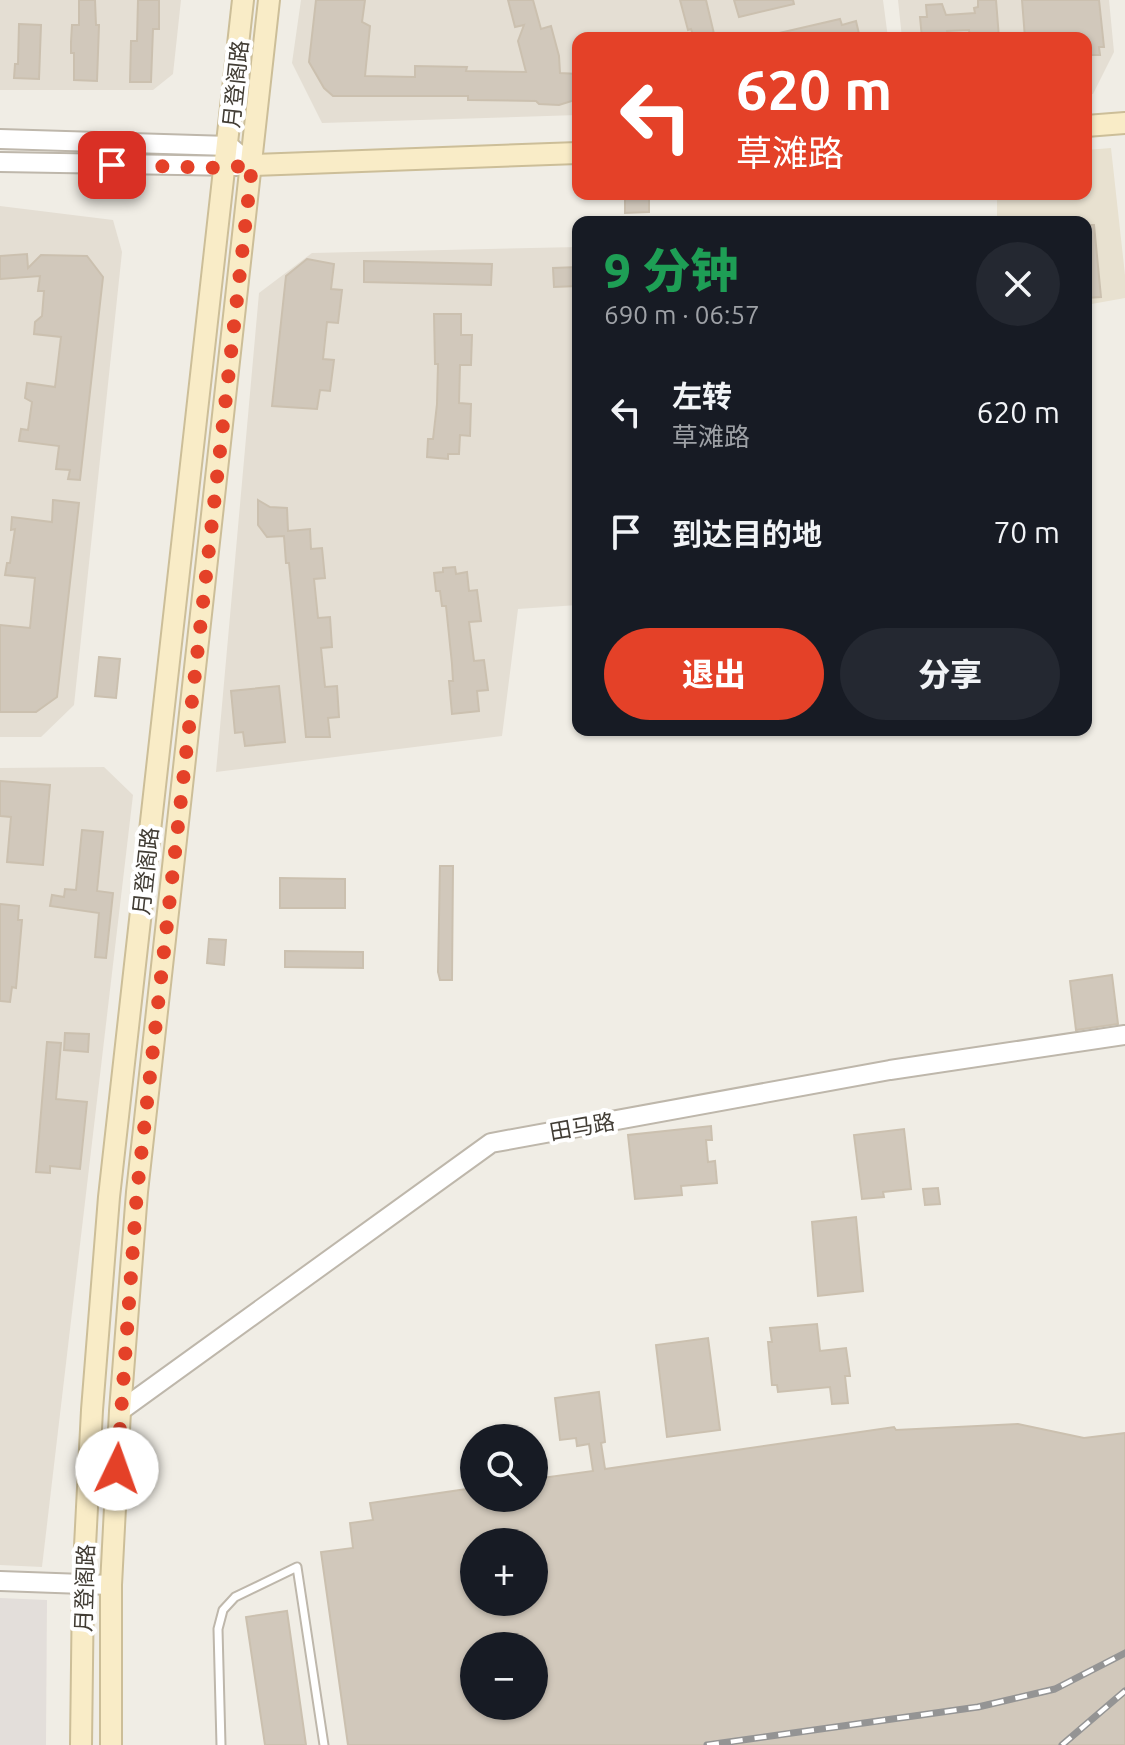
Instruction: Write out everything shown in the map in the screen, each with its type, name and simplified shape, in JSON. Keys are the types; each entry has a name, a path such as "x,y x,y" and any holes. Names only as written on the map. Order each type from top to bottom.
{"main road":[{"name":"月登阁路","path":"81,1745 83,1585 92,1410 109,1197 243,0"},
{"name":"月登阁路","path":"111,1745 111,1585 120,1411 137,1192 269,0"},
{"path":"1092,126 1125,123"},
{"path":"252,165 572,153"}],"street":[{"path":"0,139 229,146 252,165"},
{"path":"0,162 224,168 252,165"},
{"name":"田马路","path":"120,1411 491,1143 890,1070 1125,1035"},
{"path":"0,1581 111,1585"}],"lane":[{"path":"221,1745 218,1629 223,1610 235,1597 297,1567 324,1745"}],"shaded area":[{"path":"0,0 181,0 173,74 153,90 0,90"},
{"path":"301,0 883,0 887,32 572,32 572,115 322,123 292,63"},
{"path":"898,0 1109,0 1114,52 1092,94 1092,32 901,32"},
{"path":"1111,148 1125,298 1092,304 1092,216 997,216 997,200 1092,200 1092,150"},
{"path":"0,206 113,220 122,252 74,705 41,737 0,737"},
{"path":"572,247 572,605 518,609 502,736 216,772 259,293 312,253"},
{"path":"104,767 133,795 42,1567 0,1565 0,768"},
{"path":"0,1598 47,1600 46,1745 0,1745"}],"building":[{"path":"79,0 95,0 96,25 99,25 97,81 74,80 72,25 79,25"},
{"path":"138,0 159,0 159,29 153,29 151,82 130,82 131,41 137,41"},
{"path":"316,0 365,0 362,22 370,26 365,76 415,77 415,66 526,72 518,41 524,25 515,27 508,0 533,0 541,29 551,26 560,73 572,74 572,101 559,105 539,104 536,101 468,100 468,96 333,96 324,88 309,62"},
{"path":"680,0 706,0 714,32 688,30"},
{"path":"734,0 793,0 794,4 739,17"},
{"path":"978,0 996,0 999,32 921,32 920,17 927,17 926,5 942,4 946,15 975,13 974,8 978,7"},
{"path":"1022,0 1099,0 1104,47 1099,47 1100,55 1092,55 1092,32 1025,32"},
{"path":"840,19 842,25 856,21 859,32 783,32"},
{"path":"19,24 41,25 39,79 14,78 15,64 18,64"},
{"path":"625,200 649,200 649,212 625,213"},
{"path":"1092,225 1094,225 1101,297 1092,298"},
{"path":"27,254 28,268 41,255 87,256 103,277 80,480 68,479 70,470 56,469 59,446 19,441 21,429 28,430 32,402 25,398 27,383 55,387 61,337 34,334 35,322 42,316 44,291 38,291 40,276 0,279 0,256"},
{"path":"307,259 334,264 331,289 342,290 338,323 327,322 323,359 334,360 330,391 320,390 317,409 272,406 286,276"},
{"path":"364,261 492,264 491,285 364,282"},
{"path":"572,267 572,286 554,287 553,268"},
{"path":"434,314 461,314 461,335 472,335 471,365 460,365 459,403 471,404 470,436 460,435 459,454 448,454 448,459 427,457 428,439 433,439 437,404"},
{"path":"53,500 79,503 57,697 36,712 0,712 0,625 30,628 35,578 5,575 15,529 11,530 12,517 52,522"},
{"path":"258,500 270,507 287,508 288,531 310,529 311,549 322,548 325,578 314,579 318,618 330,617 332,647 321,648 325,687 337,686 339,717 328,718 330,737 306,737 284,536 267,537 258,525"},
{"path":"455,567 456,574 467,572 469,591 477,590 481,621 469,622 474,661 484,660 488,690 477,691 479,711 452,714 449,681 453,681 446,606 442,606 440,591 436,591 434,573"},
{"path":"99,657 120,659 116,698 95,696"},
{"path":"279,686 285,742 245,746 243,732 235,733 231,691"},
{"path":"0,781 50,785 43,865 7,862 11,817 0,816"},
{"path":"82,830 103,832 97,891 113,893 106,958 95,957 99,913 50,906 52,895 64,897 65,889 76,890"},
{"path":"440,866 453,866 452,980 440,980 438,972"},
{"path":"280,878 345,879 345,908 280,908"},
{"path":"0,904 19,906 18,920 22,920 16,988 12,987 10,1002 0,1001"},
{"path":"209,939 226,940 224,965 207,963"},
{"path":"285,951 363,952 363,968 285,967"},
{"path":"1112,975 1118,1024 1076,1030 1070,981"},
{"path":"65,1033 89,1034 88,1052 64,1050"},
{"path":"47,1042 61,1043 56,1099 87,1102 80,1169 50,1166 50,1173 36,1172"},
{"path":"711,1126 712,1140 706,1140 708,1162 715,1161 717,1183 681,1186 682,1195 635,1199 628,1135"},
{"path":"904,1129 911,1189 883,1192 884,1197 862,1199 854,1135"},
{"path":"938,1188 940,1204 925,1205 923,1189"},
{"path":"856,1217 863,1291 818,1296 812,1222"},
{"path":"817,1324 820,1351 846,1348 850,1376 845,1376 848,1403 832,1404 830,1387 778,1392 777,1385 772,1385 768,1342 772,1342 770,1328"},
{"path":"708,1338 720,1430 667,1437 656,1345"},
{"path":"599,1392 605,1469 894,1427 896,1430 1018,1424 1084,1438 1125,1433 1125,1745 348,1745 321,1552 353,1548 350,1523 373,1520 370,1503 460,1490 460,1512 548,1512 548,1477 593,1471 589,1444 577,1446 576,1438 560,1440 555,1398"},
{"path":"287,1611 306,1745 265,1745 246,1617"}],"railway":[{"path":"707,1745 978,1707 1055,1689 1125,1653"},
{"path":"1062,1745 1125,1691"}],"route":[{"path":"112,165 224,168 252,165 137,1192 117,1469"}]}
